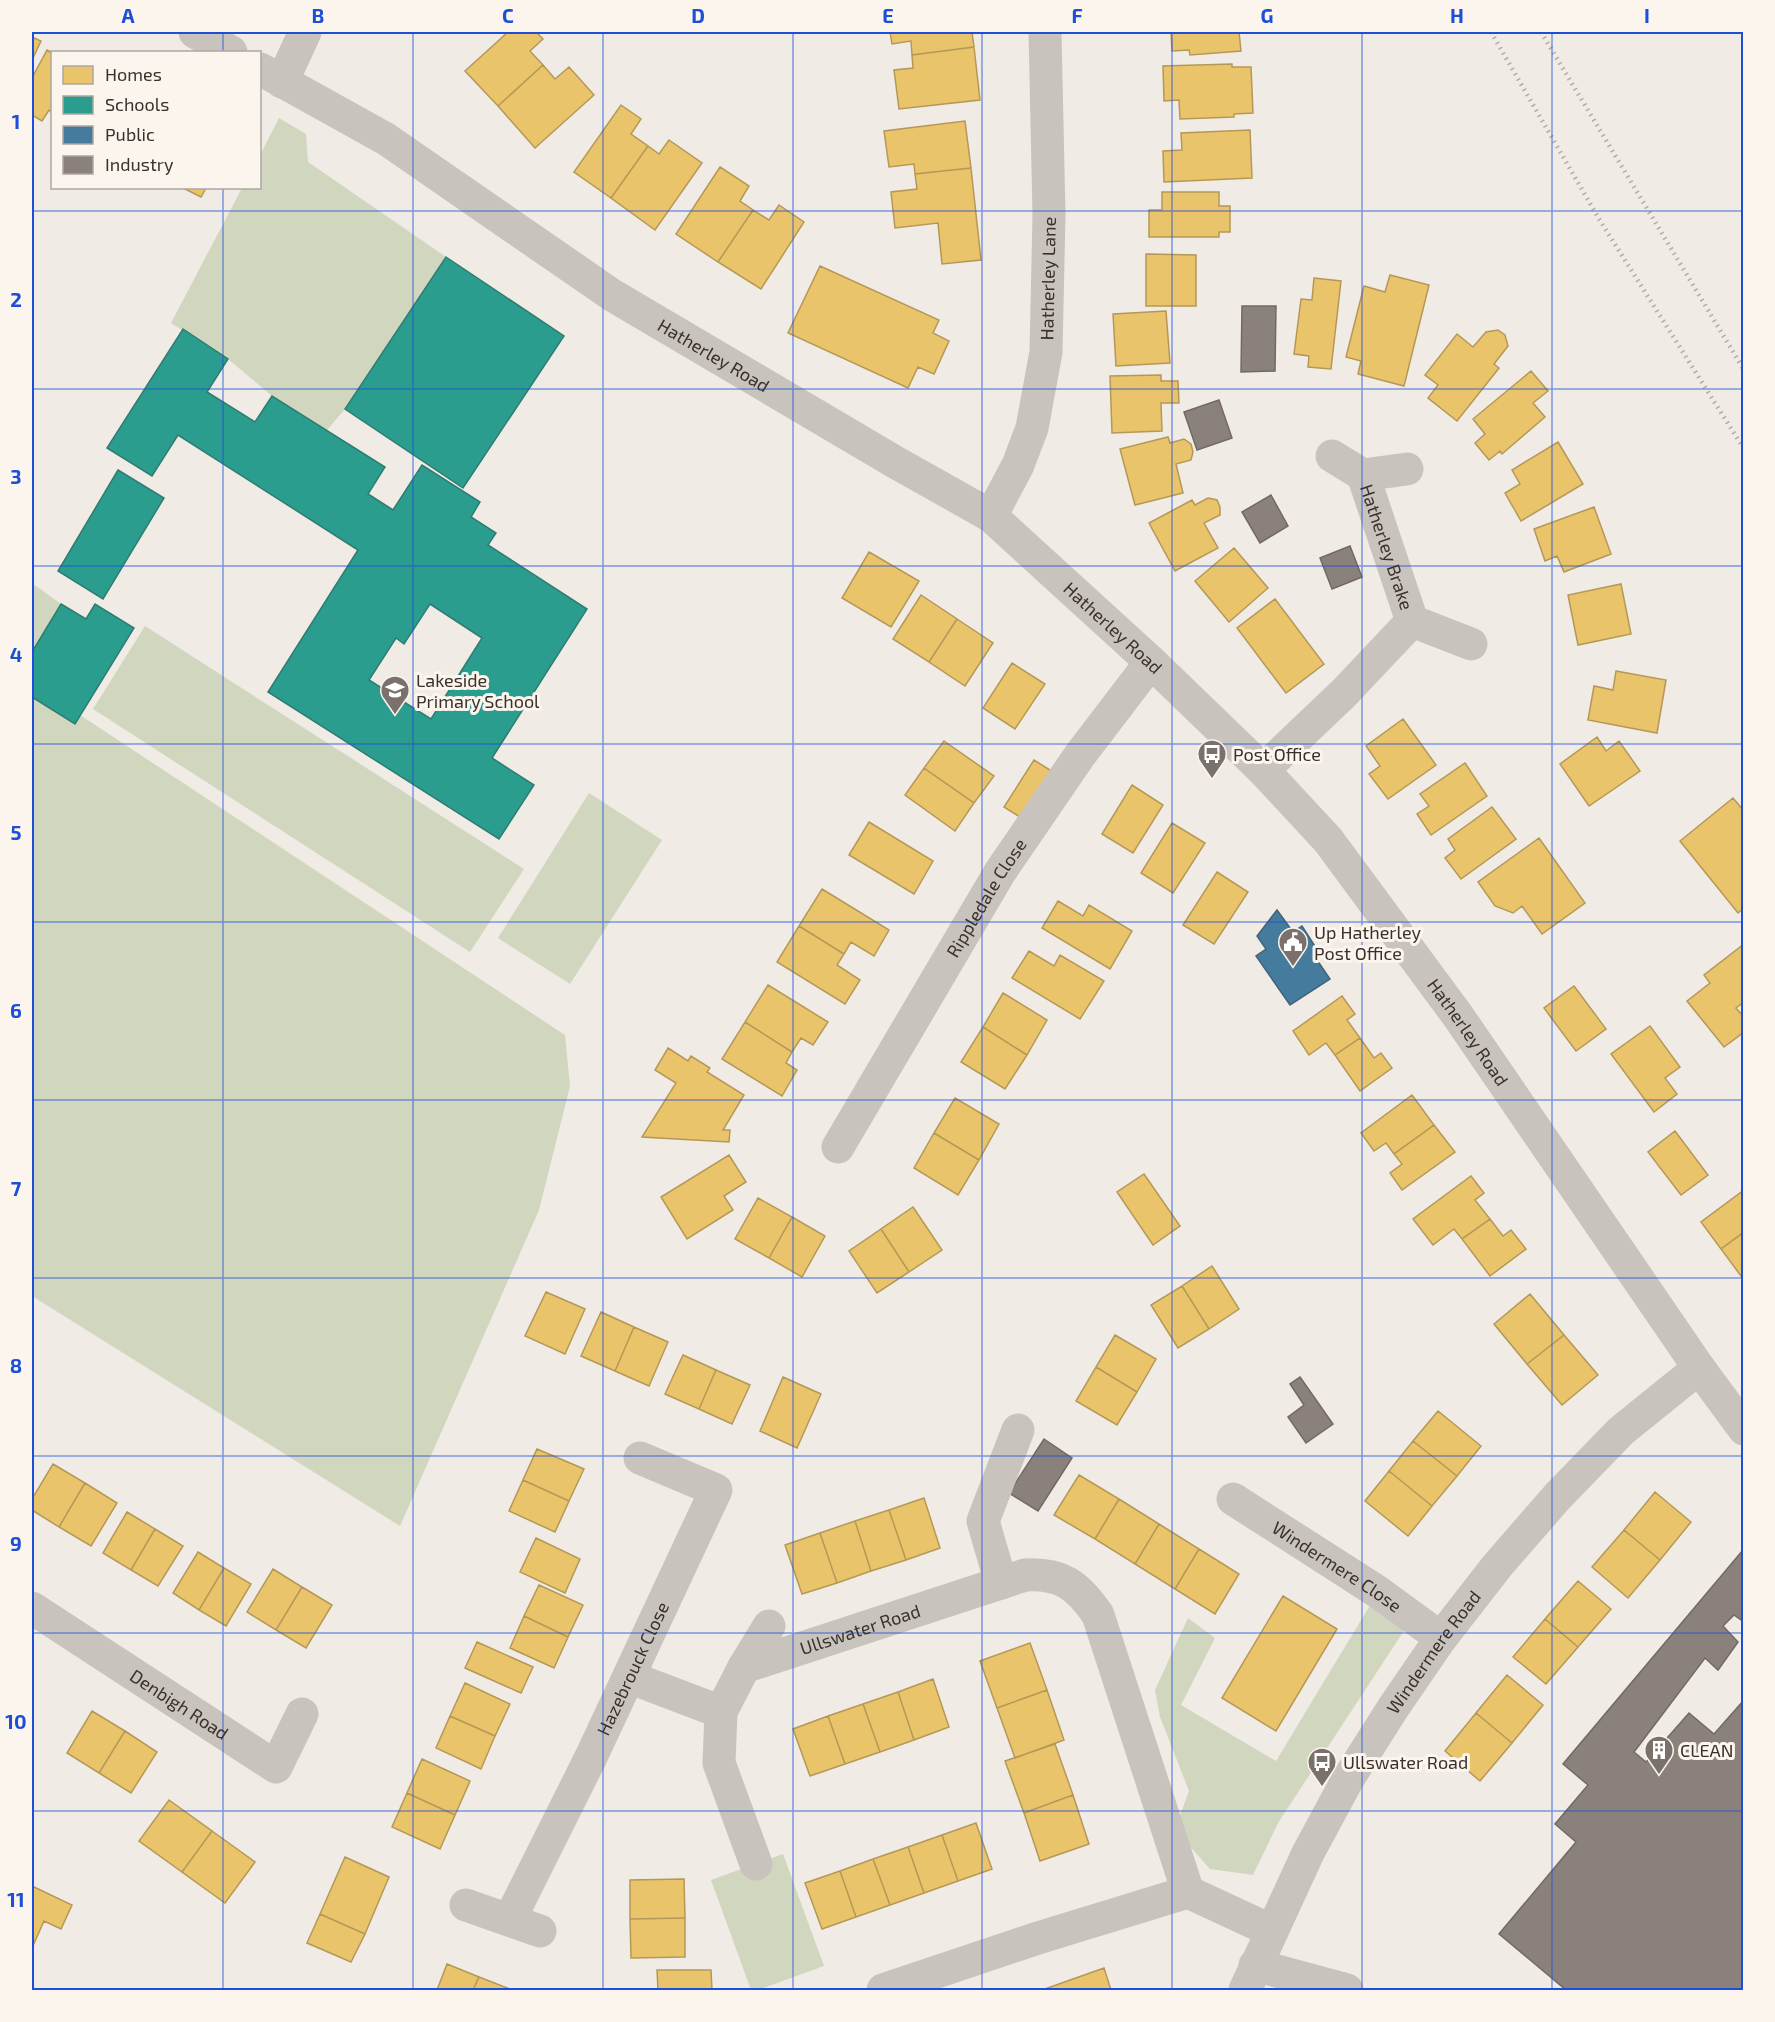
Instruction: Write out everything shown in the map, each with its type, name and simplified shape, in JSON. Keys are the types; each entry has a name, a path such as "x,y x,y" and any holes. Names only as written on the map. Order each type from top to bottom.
{"street":[{"path":"195,32 229,51"},
{"path":"271,75 305,32"},
{"name":"Hatherley Lane","path":"991,516 1018,465 1032,428 1046,352 1049,215 1045,32"},
{"name":"Hatherley Road","path":"271,75 386,139 612,295 991,516 1151,662 1263,770 1328,840 1451,1007 1743,1429"},
{"name":"Hatherley Brake","path":"1332,456 1364,475 1407,469"},
{"name":"Hatherley Brake","path":"1364,475 1412,621 1471,644"},
{"name":"Hatherley Brake","path":"1263,770 1344,693 1412,621"},
{"name":"Rippledale Close","path":"838,1147 1000,872 1080,755 1151,662"},
{"name":"Windermere Road","path":"1250,1978 1308,1853 1348,1779 1441,1638 1497,1566 1557,1497 1621,1431 1699,1368"},
{"path":"1001,1583 983,1521 1018,1431"},
{"name":"Hazebrouck Close","path":"510,1919 629,1677 716,1490 640,1458"},
{"name":"Windermere Close","path":"1233,1499 1378,1592 1441,1638"},
{"name":"Ullswater Road","path":"744,1667 1025,1575 1041,1574 1057,1577 1072,1584 1087,1598 1098,1615 1188,1892"},
{"name":"Denbigh Road","path":"32,1608 276,1767 302,1714"},
{"path":"756,1864 719,1763 721,1712 744,1667 769,1626"},
{"path":"629,1677 721,1712"},
{"path":"883,1990 1038,1938 1188,1892 1272,1931"},
{"path":"466,1905 540,1931"},
{"path":"1250,1978 1347,1990"}],"green space":[{"path":"279,118 306,134 308,162 446,257 345,409 327,430 272,396 228,359 171,323 241,189 261,189 261,153"},
{"path":"32,583 61,604 32,652"},
{"path":"145,626 524,869 470,952 93,709"},
{"path":"32,697 74,724 80,715 565,1035 570,1086 539,1210 400,1526 32,1296"},
{"path":"589,793 662,840 570,984 498,938"},
{"path":"1378,1592 1413,1617 1278,1823 1253,1875 1210,1869 1187,1843 1179,1818 1189,1791 1160,1717 1155,1690 1188,1618 1215,1638 1181,1705 1276,1761"},
{"path":"783,1854 824,1966 758,1990 751,1990 711,1880"}],"building: Homes":[{"path":"508,32 536,32 543,39 530,51 543,65 498,106 465,71"},
{"path":"890,32 972,32 974,47 912,55 911,41 892,44"},
{"path":"1171,32 1239,32 1241,51 1190,55 1189,50 1172,51"},
{"path":"32,37 41,41 32,60"},
{"path":"974,47 980,100 899,109 894,70 913,68 912,55"},
{"path":"47,50 51,52 51,111 49,110 42,121 32,115 32,78"},
{"path":"1232,64 1232,67 1251,67 1253,113 1234,114 1234,117 1180,119 1179,100 1164,101 1163,66"},
{"path":"543,65 555,79 569,67 594,95 535,148 498,106"},
{"path":"621,105 641,119 631,134 648,146 611,198 574,172"},
{"path":"965,121 971,168 915,174 914,164 889,167 884,131"},
{"path":"1250,130 1252,178 1164,182 1163,151 1182,150 1181,133"},
{"path":"669,140 702,163 655,230 611,198 648,146 659,154"},
{"path":"720,167 749,186 740,201 753,210 718,262 676,234"},
{"path":"971,168 981,260 942,264 938,223 895,228 891,192 917,189 915,174"},
{"path":"185,189 205,189 201,197"},
{"path":"1162,192 1219,192 1219,206 1230,206 1230,232 1219,232 1219,237 1149,237 1149,210 1162,210"},
{"path":"779,205 804,222 761,289 718,262 753,210 769,220"},
{"path":"1146,254 1196,255 1196,306 1146,306"},
{"path":"820,266 939,320 933,333 949,341 934,374 918,367 908,388 788,333"},
{"path":"1390,275 1429,285 1404,386 1358,374 1361,361 1346,357 1364,286 1385,292"},
{"path":"1314,278 1341,281 1331,369 1308,367 1309,356 1294,354 1301,299 1312,300"},
{"path":"1166,311 1170,363 1116,366 1113,314"},
{"path":"1498,330 1505,335 1508,346 1494,364 1499,368 1457,421 1428,398 1438,385 1425,375 1457,334 1473,347 1486,332"},
{"path":"1531,371 1548,391 1533,403 1545,417 1502,454 1500,451 1489,460 1475,443 1485,434 1473,419"},
{"path":"1161,375 1161,381 1178,381 1179,403 1161,403 1162,431 1112,433 1110,376"},
{"path":"1168,437 1170,443 1184,439 1191,444 1193,452 1191,460 1176,464 1183,493 1135,505 1120,449"},
{"path":"1558,442 1583,484 1521,521 1505,493 1520,484 1512,470"},
{"path":"1208,498 1217,500 1220,507 1220,515 1204,523 1218,548 1175,571 1149,523 1192,500 1195,505"},
{"path":"1594,507 1611,554 1564,572 1557,556 1545,561 1534,529"},
{"path":"1234,548 1268,588 1229,622 1195,581"},
{"path":"869,552 919,581 891,627 842,598"},
{"path":"1621,584 1631,634 1578,645 1568,595"},
{"path":"921,595 957,619 929,662 893,639"},
{"path":"1275,599 1324,664 1286,693 1237,628"},
{"path":"957,619 993,643 965,686 929,662"},
{"path":"1012,663 1045,684 1015,729 983,708"},
{"path":"1616,671 1666,680 1657,733 1588,720 1594,686 1613,690"},
{"path":"1403,719 1436,765 1388,799 1369,774 1380,766 1366,746"},
{"path":"1597,737 1606,751 1619,741 1640,771 1589,806 1560,764"},
{"path":"944,741 994,776 974,803 924,768"},
{"path":"1034,760 1061,777 1031,824 1004,807"},
{"path":"1465,763 1487,796 1431,835 1417,814 1429,806 1420,794"},
{"path":"924,768 974,803 955,831 905,795"},
{"path":"1132,785 1163,805 1133,853 1102,834"},
{"path":"1733,798 1744,811 1744,908 1738,913 1680,841"},
{"path":"1492,807 1516,839 1461,879 1445,858 1455,850 1448,839"},
{"path":"869,822 933,861 914,894 849,855"},
{"path":"1172,823 1205,843 1173,893 1141,873"},
{"path":"1539,838 1585,903 1542,934 1522,906 1513,913 1495,906 1478,882"},
{"path":"1217,872 1248,892 1214,944 1183,925"},
{"path":"822,889 889,930 874,956 851,942 844,954 799,926"},
{"path":"1058,901 1083,916 1089,905 1132,931 1110,969 1042,928"},
{"path":"799,926 844,954 837,965 860,980 845,1004 777,962"},
{"path":"1744,944 1744,1002 1736,1008 1744,1017 1744,1032 1724,1047 1687,1001 1710,983 1704,975"},
{"path":"1029,951 1054,966 1060,955 1104,981 1080,1019 1012,978"},
{"path":"768,985 828,1022 813,1045 801,1038 792,1052 745,1022"},
{"path":"1574,986 1606,1029 1576,1051 1544,1008"},
{"path":"1003,993 1047,1020 1027,1055 983,1027"},
{"path":"1342,996 1355,1014 1347,1020 1360,1038 1335,1055 1326,1043 1309,1055 1293,1031"},
{"path":"745,1022 792,1052 786,1063 797,1070 782,1096 722,1059"},
{"path":"1650,1026 1680,1067 1665,1078 1677,1094 1654,1112 1611,1054"},
{"path":"983,1027 1027,1055 1005,1089 961,1062"},
{"path":"1360,1038 1374,1058 1381,1053 1392,1068 1360,1091 1335,1055"},
{"path":"668,1048 688,1061 691,1056 710,1068 707,1072 744,1095 723,1130 730,1130 729,1142 642,1137 676,1083 655,1070"},
{"path":"1412,1095 1434,1125 1394,1154 1386,1143 1374,1151 1361,1133"},
{"path":"955,1098 999,1124 979,1160 934,1133"},
{"path":"1434,1125 1455,1152 1402,1190 1390,1173 1402,1164 1394,1154"},
{"path":"1675,1131 1708,1175 1681,1195 1648,1152"},
{"path":"934,1133 979,1160 958,1195 914,1168"},
{"path":"729,1155 746,1182 724,1196 733,1210 687,1239 661,1197"},
{"path":"1144,1174 1180,1226 1153,1245 1117,1192"},
{"path":"1471,1176 1484,1193 1475,1200 1490,1219 1462,1239 1454,1229 1433,1245 1413,1219"},
{"path":"1744,1190 1744,1232 1721,1249 1701,1222"},
{"path":"758,1198 792,1217 769,1258 735,1239"},
{"path":"913,1207 942,1250 909,1272 881,1229"},
{"path":"792,1217 825,1236 802,1277 769,1258"},
{"path":"1490,1219 1503,1236 1511,1230 1526,1249 1490,1276 1462,1239"},
{"path":"881,1229 909,1272 877,1293 849,1251"},
{"path":"1744,1232 1744,1274 1741,1276 1721,1249"},
{"path":"1212,1266 1239,1309 1209,1329 1182,1286"},
{"path":"1182,1286 1209,1329 1178,1348 1151,1305"},
{"path":"546,1292 585,1309 565,1354 525,1336"},
{"path":"1530,1294 1564,1335 1527,1364 1494,1324"},
{"path":"601,1312 634,1327 615,1371 581,1356"},
{"path":"634,1327 668,1342 649,1386 615,1371"},
{"path":"1115,1335 1156,1359 1137,1392 1096,1367"},
{"path":"1564,1335 1598,1375 1562,1405 1527,1364"},
{"path":"683,1355 716,1370 699,1409 665,1394"},
{"path":"1096,1367 1137,1392 1117,1425 1076,1401"},
{"path":"716,1370 750,1385 732,1424 699,1409"},
{"path":"783,1377 821,1394 797,1448 760,1431"},
{"path":"1438,1411 1481,1446 1457,1476 1413,1441"},
{"path":"1413,1441 1457,1476 1432,1506 1389,1471"},
{"path":"537,1449 584,1469 569,1501 523,1480"},
{"path":"53,1464 85,1483 59,1527 32,1510 32,1499"},
{"path":"1389,1471 1432,1506 1408,1536 1365,1501"},
{"path":"1079,1475 1119,1499 1095,1539 1054,1515"},
{"path":"523,1480 569,1501 555,1532 509,1511"},
{"path":"85,1483 117,1503 91,1546 59,1527"},
{"path":"1655,1492 1691,1522 1660,1560 1624,1530"},
{"path":"924,1498 940,1548 906,1560 889,1510"},
{"path":"1119,1499 1159,1524 1135,1564 1095,1539"},
{"path":"889,1510 906,1560 871,1571 855,1521"},
{"path":"127,1512 155,1529 131,1570 103,1553"},
{"path":"855,1521 871,1571 837,1583 820,1533"},
{"path":"1159,1524 1199,1549 1175,1589 1135,1564"},
{"path":"155,1529 183,1546 158,1586 131,1570"},
{"path":"1624,1530 1660,1560 1628,1598 1592,1567"},
{"path":"820,1533 837,1583 802,1594 785,1545"},
{"path":"536,1538 580,1559 565,1593 520,1572"},
{"path":"1199,1549 1239,1574 1215,1614 1175,1589"},
{"path":"198,1552 224,1568 199,1610 173,1593"},
{"path":"224,1568 251,1584 226,1626 199,1610"},
{"path":"273,1569 302,1587 276,1630 247,1612"},
{"path":"1578,1581 1611,1609 1578,1647 1545,1619"},
{"path":"539,1585 583,1605 568,1637 524,1616"},
{"path":"302,1587 332,1605 306,1648 276,1630"},
{"path":"1283,1596 1337,1629 1276,1731 1222,1698"},
{"path":"524,1616 568,1637 554,1668 510,1648"},
{"path":"1545,1619 1578,1647 1546,1684 1513,1657"},
{"path":"477,1642 533,1667 521,1693 465,1668"},
{"path":"1030,1643 1047,1690 997,1708 980,1661"},
{"path":"1507,1675 1543,1705 1512,1743 1476,1713"},
{"path":"933,1679 949,1727 914,1740 898,1692"},
{"path":"465,1683 510,1704 495,1736 450,1716"},
{"path":"1047,1690 1064,1740 1015,1758 997,1708"},
{"path":"898,1692 914,1740 880,1752 863,1704"},
{"path":"863,1704 880,1752 845,1764 828,1716"},
{"path":"92,1711 125,1731 99,1773 67,1753"},
{"path":"1476,1713 1512,1743 1480,1781 1445,1751"},
{"path":"450,1716 495,1736 481,1769 436,1748"},
{"path":"828,1716 845,1764 810,1776 793,1729"},
{"path":"125,1731 157,1752 131,1793 99,1773"},
{"path":"1055,1744 1073,1795 1024,1813 1005,1761"},
{"path":"422,1759 470,1781 455,1815 407,1793"},
{"path":"407,1793 455,1815 440,1849 392,1827"},
{"path":"1073,1795 1089,1844 1040,1861 1024,1813"},
{"path":"169,1800 212,1831 182,1872 139,1841"},
{"path":"976,1823 992,1869 958,1881 942,1835"},
{"path":"212,1831 255,1862 225,1903 182,1872"},
{"path":"942,1835 958,1881 924,1893 908,1847"},
{"path":"908,1847 924,1893 890,1905 873,1859"},
{"path":"345,1857 389,1877 365,1934 320,1914"},
{"path":"873,1859 890,1905 856,1917 840,1871"},
{"path":"840,1871 856,1917 822,1929 805,1883"},
{"path":"684,1879 685,1918 630,1919 630,1880"},
{"path":"32,1886 72,1905 61,1929 44,1921 32,1948"},
{"path":"320,1914 365,1934 351,1962 307,1943"},
{"path":"685,1918 685,1957 631,1958 630,1919"},
{"path":"447,1964 479,1977 473,1990 437,1990"},
{"path":"1104,1968 1111,1990 1042,1990"},
{"path":"657,1970 711,1970 712,1990 658,1990"},
{"path":"479,1977 510,1989 473,1990"}],"building: Schools":[{"path":"446,257 564,336 463,488 345,409"},
{"path":"183,329 228,359 207,392 255,422 272,396 385,467 368,494 393,510 422,465 480,502 471,517 496,533 488,545 587,609 492,758 534,785 499,839 268,692 358,550 178,435 152,476 107,448","holes":["430,604 482,638 431,719 369,680 396,638 404,644"]},
{"path":"118,470 164,498 103,599 58,571"},
{"path":"61,604 86,619 95,604 134,628 75,724 32,697 32,652"}],"building: Public":[{"name":"Up Hatherley Post Office","path":"1277,910 1293,932 1302,926 1320,954 1315,957 1330,979 1290,1005 1256,956 1266,949 1257,936"}],"building: Industry":[{"path":"1242,306 1276,306 1275,371 1241,372"},
{"path":"1219,400 1232,438 1197,450 1184,412"},
{"path":"1271,495 1288,526 1260,543 1242,512"},
{"path":"1350,546 1362,577 1332,589 1320,558"},
{"path":"1300,1377 1333,1424 1306,1443 1288,1417 1304,1405 1290,1384"},
{"path":"1044,1439 1072,1458 1038,1511 1009,1493"},
{"name":"CLEAN","path":"1743,1550 1744,1622 1734,1615 1723,1626 1738,1642 1718,1670 1705,1658 1634,1752 1646,1762 1689,1713 1714,1734 1744,1700 1744,1990 1566,1990 1499,1934 1576,1842 1555,1824 1588,1785 1563,1764"}],"railway":[{"path":"1491,32 1599,219 1744,449"},
{"path":"1541,32 1744,370"}],"place":[{"name":"Lakeside Primary School","path":"395,716"},
{"name":"Post Office","path":"1212,780"},
{"name":"Up Hatherley Post Office","path":"1293,968"},
{"name":"CLEAN","path":"1659,1776"},
{"name":"Ullswater Road","path":"1322,1788"}]}
